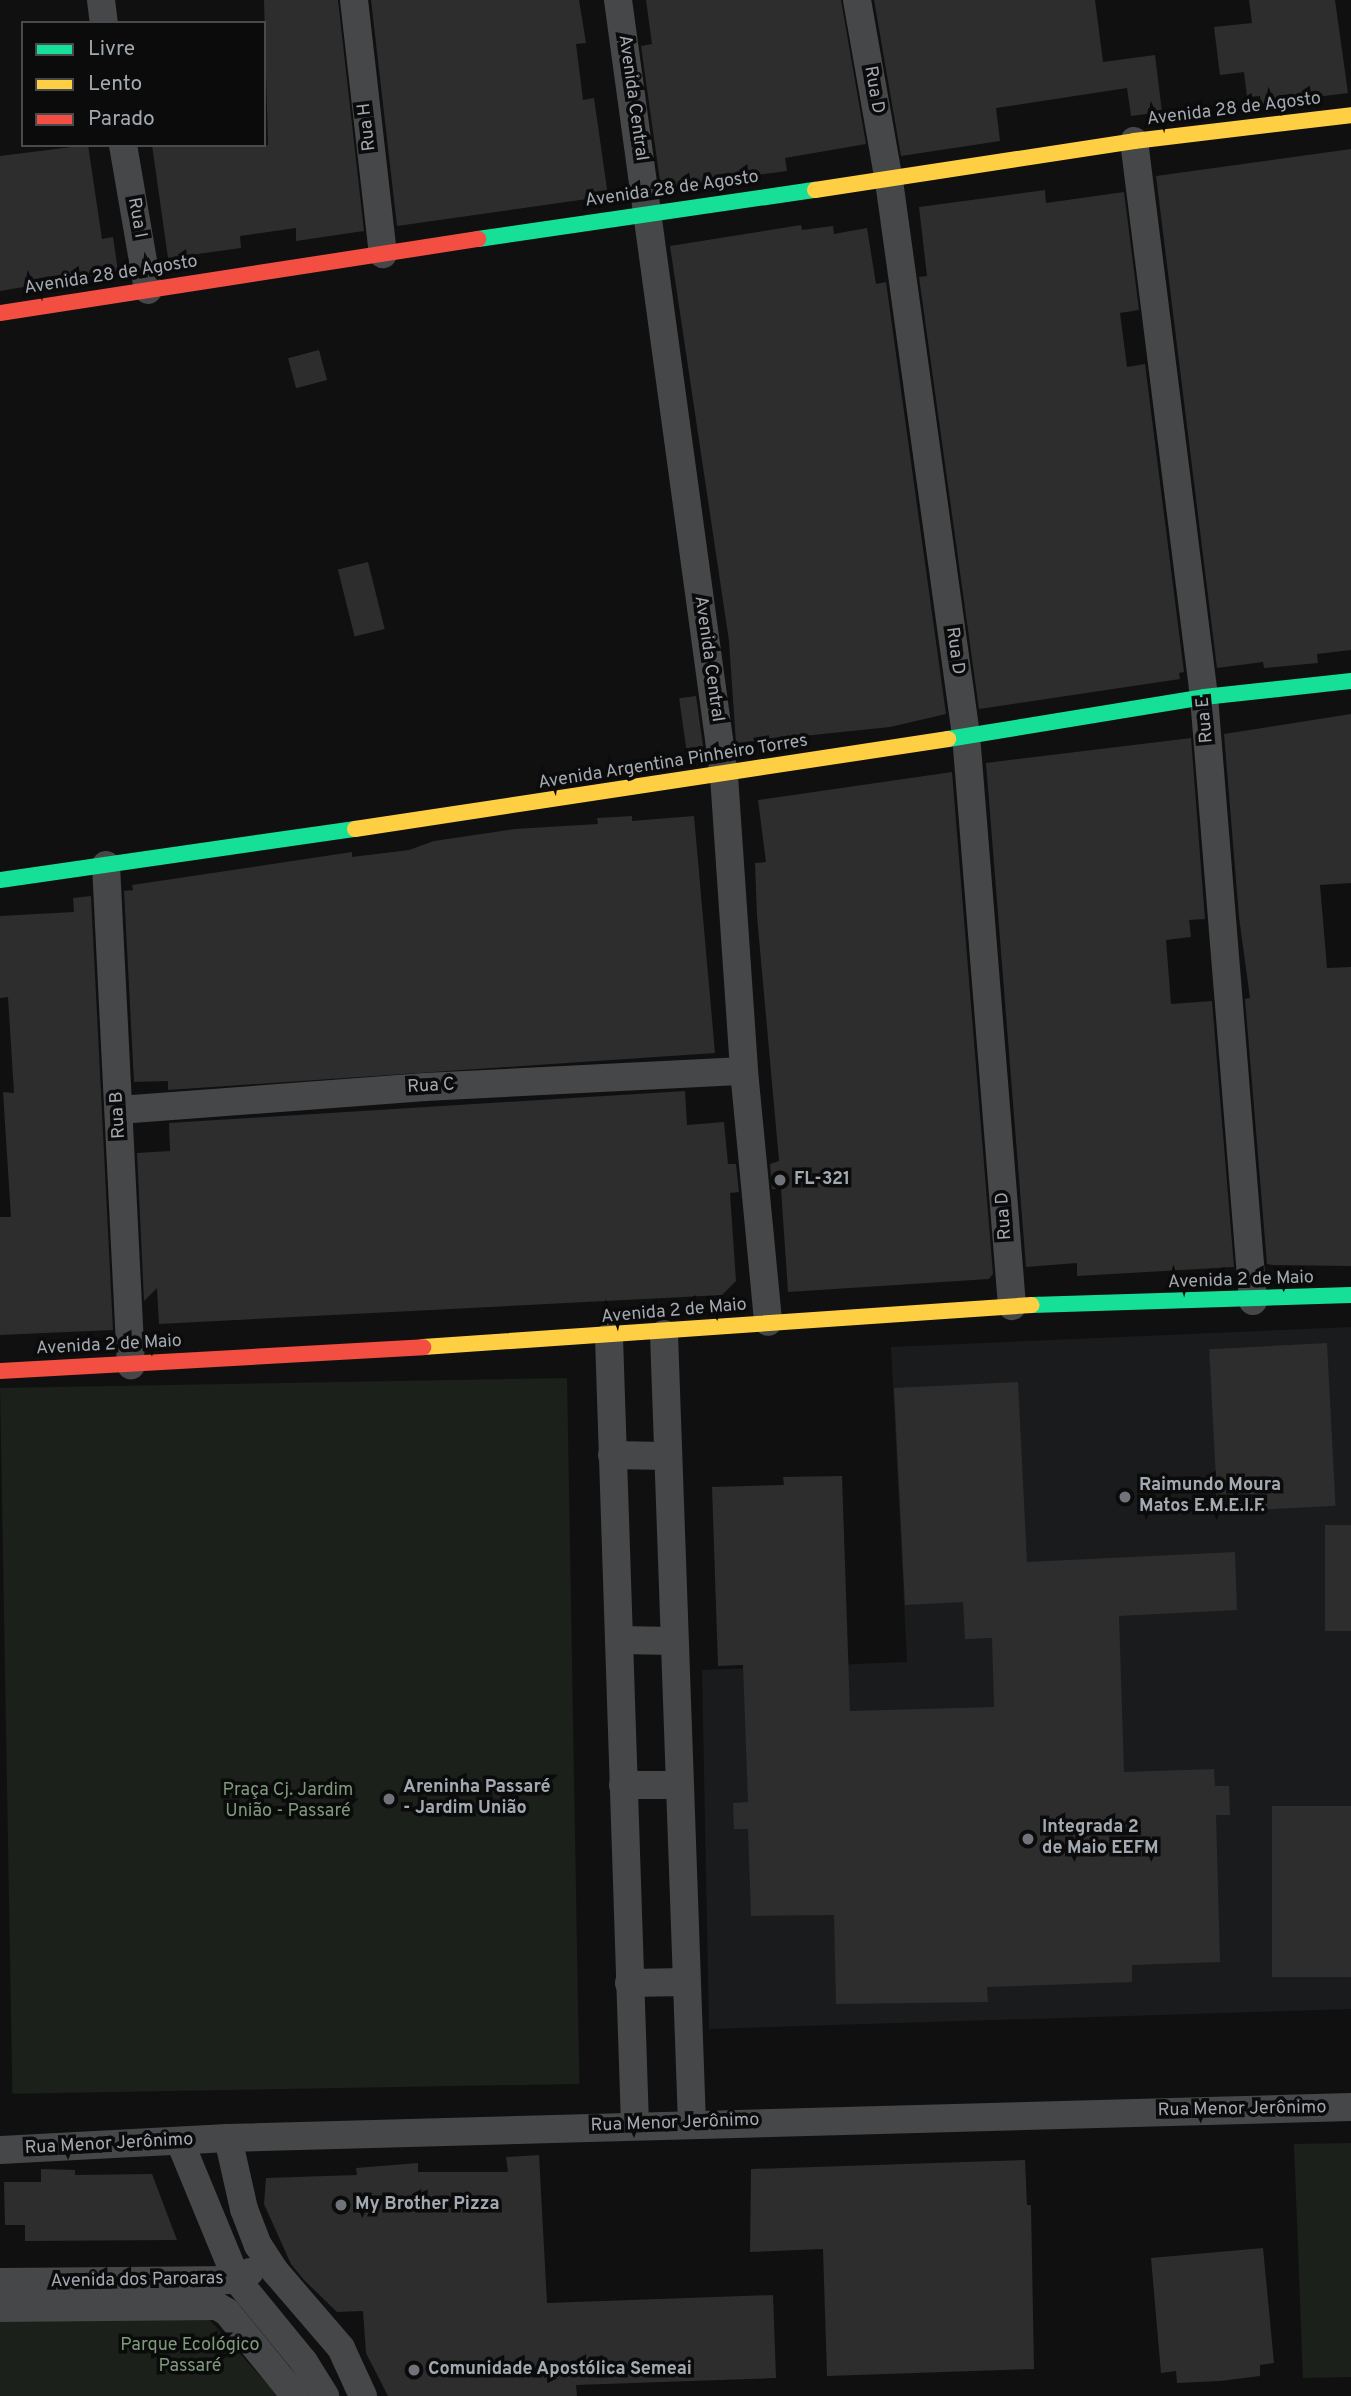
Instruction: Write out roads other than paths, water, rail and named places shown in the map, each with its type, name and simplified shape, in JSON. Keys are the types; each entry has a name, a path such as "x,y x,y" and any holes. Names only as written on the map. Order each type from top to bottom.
{"street":[{"path":"101,0 104,21"},
{"name":"Rua H","path":"354,0 383,254"},
{"name":"Avenida Central","path":"618,0 724,776 744,1071 768,1322"},
{"name":"Rua D","path":"857,0 889,181 966,735 1012,1307"},
{"name":"Avenida 28 de Agosto","path":"0,313 648,212 889,181 1134,141 1351,115"},
{"name":"Rua E","path":"1134,141 1204,697 1253,1301"},
{"name":"Rua I","path":"124,147 148,290"},
{"name":"Avenida Argentina Pinheiro Torres","path":"0,880 724,776 1204,697 1351,681"},
{"name":"Rua B","path":"106,865 131,1365"},
{"name":"Rua C","path":"119,1110 425,1087 744,1071"},
{"name":"Avenida 2 de Maio","path":"0,1371 664,1334 768,1322 1012,1307 1253,1301 1351,1295"},
{"path":"664,1334 692,2123"},
{"path":"609,1337 635,2125"},
{"path":"612,1455 668,1456"},
{"path":"618,1640 674,1641"},
{"path":"623,1785 679,1785"},
{"path":"629,1983 686,1982"},
{"name":"Rua Menor Jerônimo","path":"0,2150 228,2138 692,2123 1351,2107"},
{"path":"228,2138 244,2209 267,2260 341,2348 363,2396"},
{"path":"180,2142 237,2280 304,2362 325,2396"},
{"name":"Avenida dos Paroaras","path":"0,2282 237,2280 267,2260"},
{"path":"0,2308 217,2306 227,2312 295,2396"}],"place":[{"name":"FL-321","path":"780,1180"},
{"name":"Raimundo Moura Matos E.M.E.I.F.","path":"1125,1497"},
{"name":"Areninha Passaré - Jardim União","path":"389,1799"},
{"name":"Integrada 2 de Maio EEFM","path":"1028,1839"},
{"name":"My Brother Pizza","path":"341,2205"},
{"name":"Comunidade Apostólica Semeai","path":"414,2370"}],"park label":[{"name":"Praça Cj. Jardim União - Passaré","path":"288,1802"},
{"name":"Parque Ecológico Passaré","path":"190,2357"}]}
